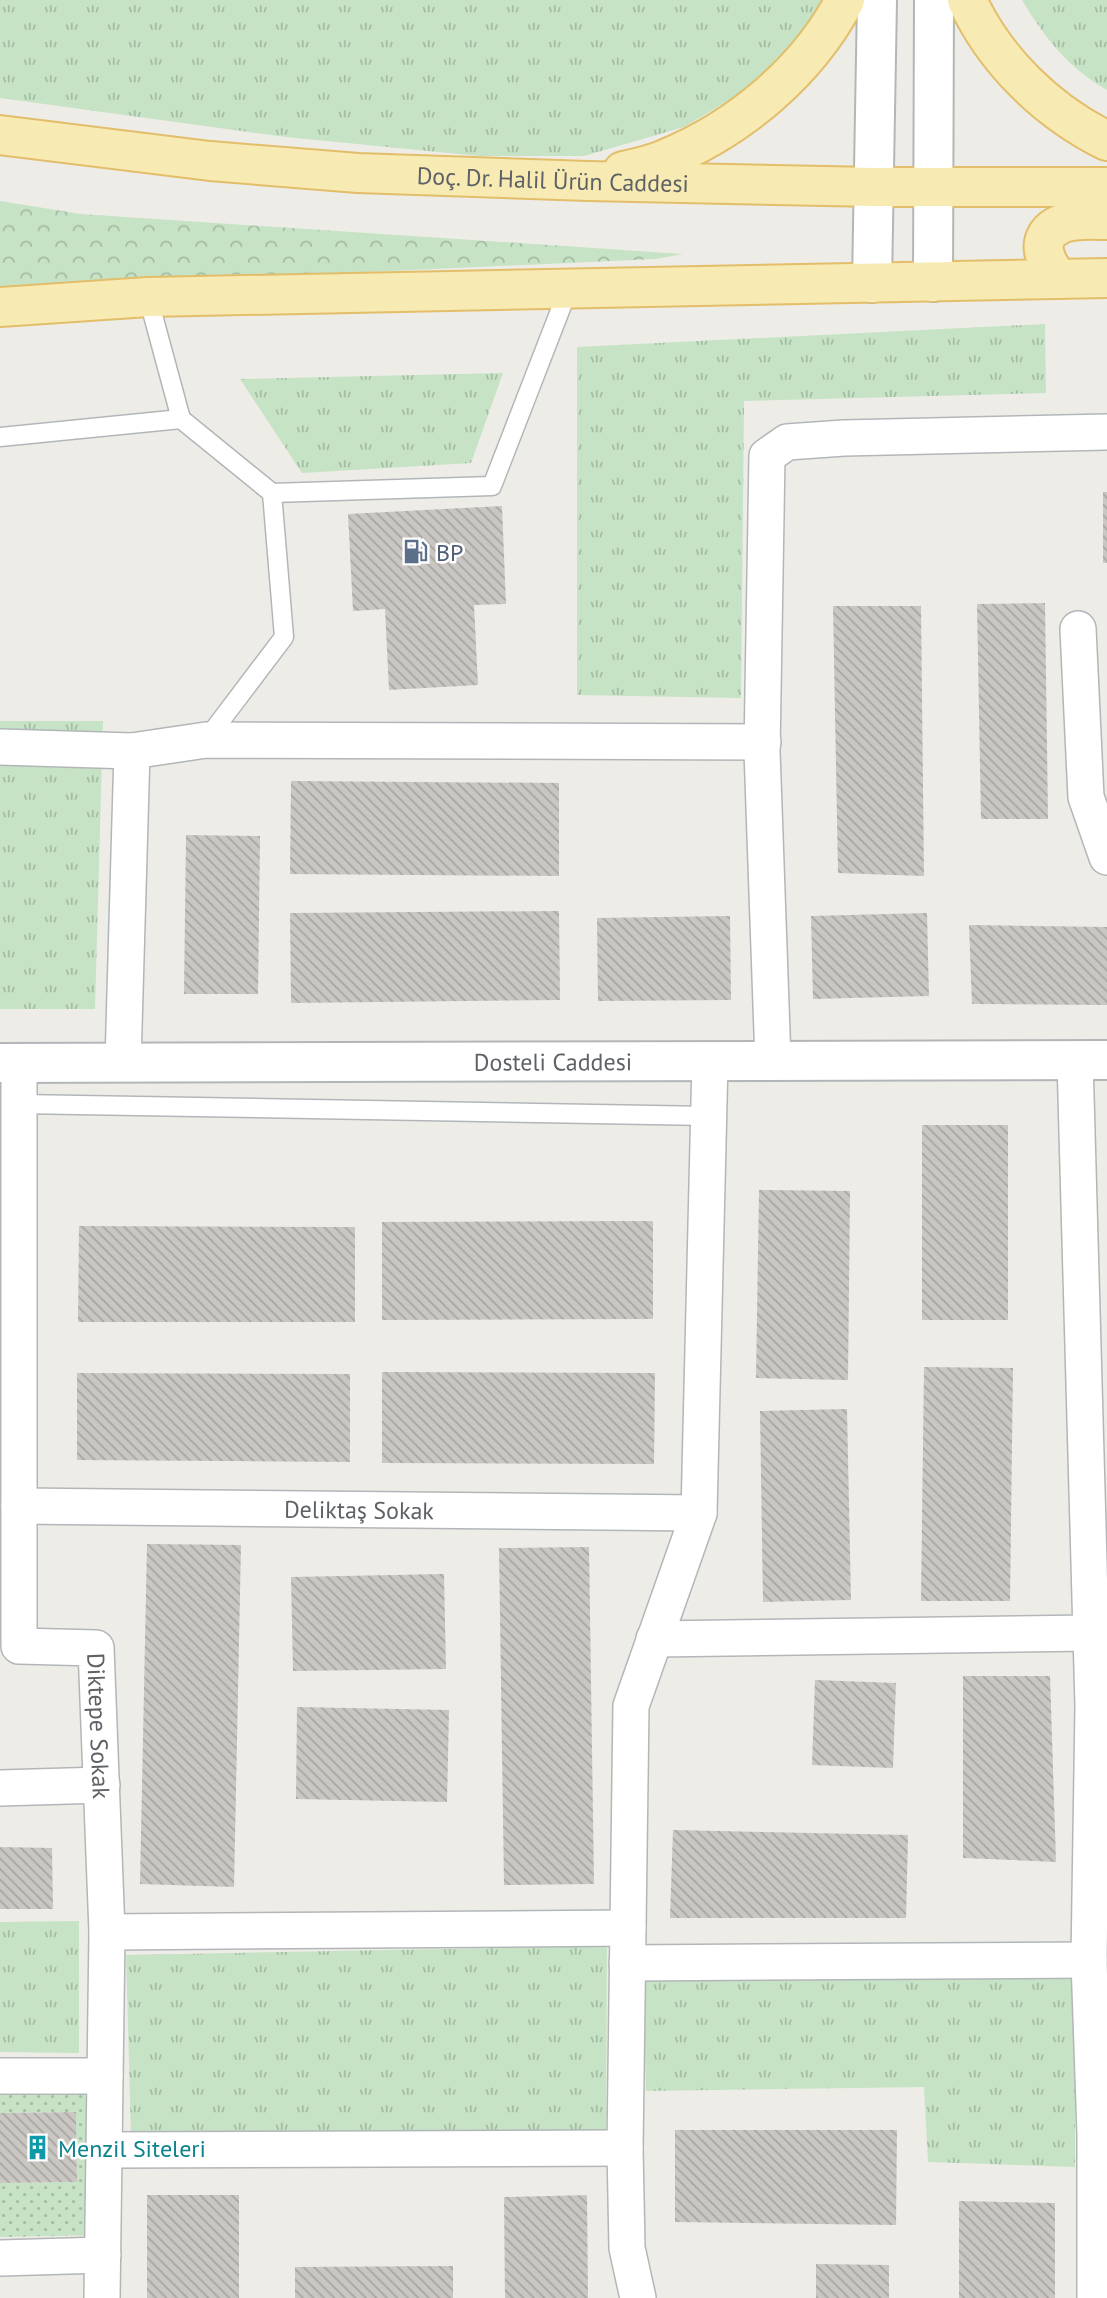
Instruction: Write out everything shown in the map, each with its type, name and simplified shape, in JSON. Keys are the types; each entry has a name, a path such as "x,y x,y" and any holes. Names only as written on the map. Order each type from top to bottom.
{"main road":[{"path":"588,181 665,160 715,134 759,104 806,58 845,0"},
{"path":"967,0 1003,59 1042,98 1083,129 1107,141"},
{"name":"Doç. Dr. Halil Ürün Caddesi","path":"0,135 210,161 358,173 874,187 1107,187"},
{"path":"1059,279 1046,264 1042,251 1046,238 1056,226 1065,223 1107,220"},
{"path":"0,307 148,297 1107,278"}],"street":[{"path":"872,283 877,0"},
{"path":"933,282 934,0"},
{"path":"773,1061 763,742 767,456 788,442 844,438 1107,432"},
{"path":"1078,629 1086,797 1107,857"},
{"path":"0,747 132,751 206,740 763,742"},
{"path":"123,1062 132,751"},
{"path":"1091,1060 1091,1633 1100,1706 1089,1960 1101,2134 1095,2298"},
{"name":"Dosteli Caddesi","path":"9,1063 1091,1060"},
{"path":"638,2298 627,2248 625,2148 631,1706 699,1513 710,1061"},
{"name":"Diktepe Sokak","path":"9,1063 19,1104 19,1506 9,1646 96,1648 107,1932 102,2298"},
{"name":"Deliktaş Sokak","path":"19,1506 699,1513"},
{"path":"654,1639 1091,1633"},
{"path":"0,1788 102,1786"},
{"path":"107,1932 628,1928"},
{"path":"627,1963 1089,1960"},
{"path":"0,2076 105,2076"},
{"path":"104,2150 625,2148"},
{"path":"0,2258 103,2255"}],"lane":[{"path":"148,297 181,419 272,493 492,486 568,290"},
{"path":"0,437 181,419"},
{"path":"206,740 284,638 272,493"},
{"path":"19,1104 709,1116"}],"green space":[{"path":"0,0 829,0 770,76 684,127 584,156 479,156 286,137 0,98"},
{"path":"1022,0 1107,0 1107,90 1080,72 1058,51"},
{"path":"0,201 81,214 683,254 656,259 0,292"},
{"path":"1045,324 1046,393 744,401 741,698 577,695 577,347"},
{"path":"503,373 471,463 302,473 240,379"},
{"path":"0,721 103,721 95,1009 0,1009"},
{"path":"79,1921 79,2053 0,2052 0,1922"},
{"path":"607,1946 606,2134 131,2134 126,1955"},
{"path":"1075,1975 1075,2167 928,2162 924,2087 646,2091 643,1976"},
{"path":"0,2085 98,2085 97,2235 0,2237 0,2183 77,2182 76,2112 0,2113"}],"building":[{"path":"1103,492 1107,492 1107,563 1103,563"},
{"path":"502,506 506,604 474,605 478,685 389,690 385,609 353,611 348,514"},
{"path":"1045,603 1048,819 981,819 977,604"},
{"path":"833,606 921,606 924,876 838,873"},
{"path":"291,781 559,783 559,876 290,874"},
{"path":"186,835 260,836 258,994 184,994"},
{"path":"559,911 560,1000 291,1003 290,913"},
{"path":"927,913 929,996 813,999 811,916"},
{"path":"730,916 731,1000 598,1001 597,918"},
{"path":"969,925 1107,927 1107,1005 972,1004"},
{"path":"922,1125 1008,1125 1008,1320 922,1320"},
{"path":"759,1190 850,1191 848,1380 756,1378"},
{"path":"653,1221 653,1319 382,1320 382,1222"},
{"path":"79,1226 355,1227 355,1322 78,1322"},
{"path":"924,1367 1013,1368 1010,1601 921,1601"},
{"path":"382,1372 655,1373 654,1464 382,1463"},
{"path":"77,1373 350,1374 350,1462 77,1460"},
{"path":"847,1409 851,1600 763,1602 760,1411"},
{"path":"147,1544 241,1545 234,1887 140,1884"},
{"path":"589,1547 594,1884 504,1885 499,1548"},
{"path":"444,1574 446,1669 293,1671 291,1577"},
{"path":"963,1676 1050,1676 1056,1862 963,1858"},
{"path":"815,1680 896,1683 893,1768 812,1765"},
{"path":"297,1707 449,1710 447,1802 296,1799"},
{"path":"673,1830 908,1835 906,1918 670,1918"},
{"path":"0,1847 52,1848 53,1909 0,1909"},
{"name":"Menzil Siteleri","path":"76,2112 77,2182 0,2183 0,2113"},
{"path":"675,2130 897,2130 896,2225 675,2222"},
{"path":"147,2195 239,2195 239,2298 147,2298"},
{"path":"587,2195 588,2298 505,2298 504,2197"},
{"path":"959,2201 1055,2203 1055,2298 959,2298"},
{"path":"816,2264 889,2265 889,2298 816,2298"},
{"path":"453,2266 453,2298 295,2298 295,2267"}],"place":[{"name":"BP","path":"416,552"},
{"name":"Menzil Siteleri","path":"38,2148"}]}
